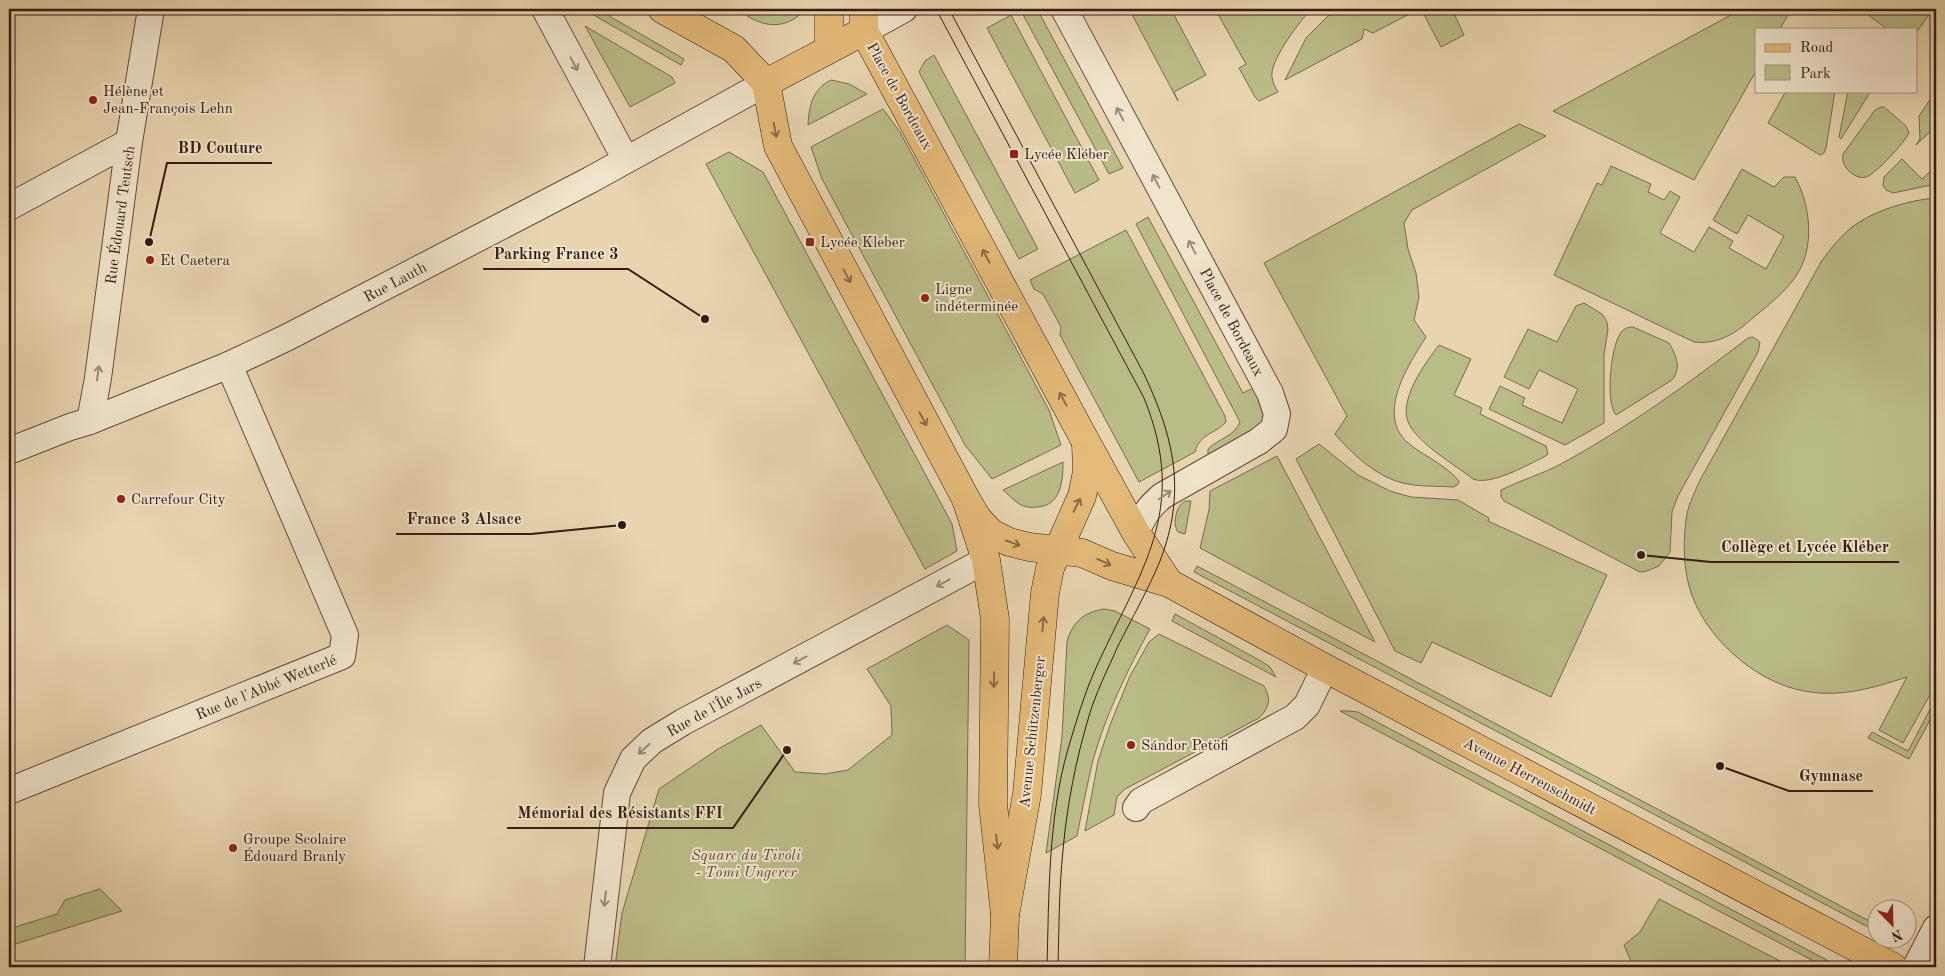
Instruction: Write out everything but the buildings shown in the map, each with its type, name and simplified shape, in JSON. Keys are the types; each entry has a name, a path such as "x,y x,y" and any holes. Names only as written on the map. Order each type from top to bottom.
{"main road":[{"path":"662,9 734,49 766,82 778,146 977,518 991,533 1009,542 1028,548 1058,550"},
{"path":"829,9 829,49"},
{"name":"Place de Bordeaux","path":"766,82 829,49 864,20 1086,442 1087,472 1082,496 1058,550"},
{"name":"Avenue Herrenschmidt","path":"1086,442 1136,533 1169,583"},
{"path":"966,499 986,560"},
{"name":"Avenue Herrenschmidt","path":"1058,550 1082,553 1112,566 1169,583 1325,668 1893,967"},
{"name":"Avenue Schützenberger","path":"1003,967 1005,915 1027,794 1045,593 1050,568 1058,550"},
{"name":"Avenue Schützenberger","path":"986,560 995,619 993,804 1005,915"}],"street":[{"name":"Rue Édouard Teutsch","path":"90,421 98,378 129,142 151,9"},
{"path":"545,9 626,160"},
{"path":"864,20 904,9"},
{"name":"Place de Bordeaux","path":"1064,9 1270,393 1277,414 1274,429 1259,441 1175,488 1156,501 1149,507 1142,518 1136,533"},
{"name":"Rue Lauth","path":"9,451 230,365 339,312 626,160 766,82"},
{"path":"9,207 129,142"},
{"name":"Rue de l'Abbé Wetterlé","path":"9,791 342,656 345,635 230,365"},
{"name":"Rue de l'Île Jars","path":"597,967 617,793 633,759 652,741 683,722 986,560"},
{"path":"1136,808 1141,801 1295,717 1307,705 1325,668"},
{"path":"1916,967 1936,928"}],"green space":[{"path":"583,9 597,9 684,59 681,65"},
{"path":"752,9 806,9 792,20 771,25 747,16"},
{"path":"1020,9 1037,9 1123,168 1109,174"},
{"path":"1129,9 1164,9 1167,13 1172,11 1206,75 1174,92 1178,101"},
{"path":"1215,9 1312,9 1288,39 1277,58 1272,78 1278,92 1259,101 1255,97 1239,68 1246,64"},
{"path":"1335,9 1419,9 1373,33 1364,29 1362,39 1285,80 1306,38"},
{"path":"1421,9 1452,9 1464,35 1441,47"},
{"path":"1742,9 1791,10 1781,28 1755,28 1755,73 1694,180 1553,111"},
{"path":"1860,9 1933,9 1918,30 1918,28 1886,28"},
{"path":"1011,15 1099,180 1075,193 987,28"},
{"path":"585,26 672,77 675,83 630,107"},
{"path":"934,55 1038,249 1019,259 919,72 925,61"},
{"path":"831,80 849,84 867,94 808,125 809,112 816,93"},
{"path":"1936,91 1936,126 1916,145 1920,139 1919,116"},
{"path":"1785,92 1835,92 1826,148 1824,153 1820,155 1768,123"},
{"path":"1848,92 1870,92 1841,139 1839,137"},
{"path":"1884,107 1906,126 1909,133 1896,150 1871,175 1859,177 1852,174 1846,168 1843,154 1875,110"},
{"path":"883,109 900,132 1049,410 1061,445 992,479 965,445 822,179 811,147"},
{"path":"1519,124 1546,136 1412,210 1404,223 1408,249 1416,273 1419,297 1414,320 1426,337 1404,374 1398,389 1394,417 1398,430 1407,442 1447,470 1459,481 1454,487 1415,485 1393,480 1366,464 1335,434 1347,416 1264,263"},
{"path":"729,152 763,172 952,524 957,551 925,569 706,164"},
{"path":"1902,159 1922,179 1936,166 1936,184 1893,193 1886,190 1883,186 1884,177"},
{"path":"1611,166 1651,184 1648,192 1664,200 1670,191 1680,197 1660,233 1694,252 1709,227 1733,241 1729,248 1766,269 1784,236 1748,215 1737,234 1713,220 1742,169 1774,187 1784,177 1795,177 1805,201 1809,227 1806,253 1796,276 1777,297 1735,332 1712,341 1694,342 1554,275 1597,183 1602,185"},
{"path":"1936,198 1936,684 1903,743 1879,730 1907,677 1856,691 1817,693 1785,686 1767,678 1733,654 1705,622 1696,604 1689,586 1686,568 1685,532 1688,510 1699,482 1828,252 1852,227 1871,216 1904,204"},
{"path":"1148,217 1243,393 1257,386 1264,418 1258,431 1208,461 1208,449 1234,431 1240,422 1136,224"},
{"path":"1126,230 1225,416 1226,422 1200,441 1195,452 1139,482 1060,335 1061,327 1043,294 1034,289 1030,280"},
{"path":"1584,303 1602,314 1607,322 1608,329 1604,355 1604,423 1565,445 1489,409 1500,386 1525,398 1522,405 1562,423 1578,389 1539,370 1529,389 1504,377 1528,329 1557,342 1576,306"},
{"path":"1629,327 1669,343 1676,357 1677,371 1672,380 1616,415 1611,399 1610,387 1614,351 1621,332"},
{"path":"1753,337 1760,342 1758,352 1678,496 1672,512 1670,552 1659,566 1640,572 1504,501 1501,497 1501,490 1561,464 1610,436 1680,389 1748,338"},
{"path":"1439,345 1471,359 1454,395 1482,408 1480,414 1546,446 1548,454 1509,474 1489,480 1473,479 1438,454 1414,432 1406,415 1410,393 1427,361"},
{"path":"1319,444 1358,475 1390,491 1411,497 1458,500 1489,518 1488,521 1607,575 1551,697 1432,642 1421,663 1395,651 1296,459"},
{"path":"1277,456 1375,642 1200,548 1209,510 1210,491"},
{"path":"1063,462 1059,491 1056,497 1045,506 1027,507 1014,500 1003,490"},
{"path":"1185,501 1191,501 1185,534 1178,532 1175,520 1179,507"},
{"path":"1197,566 1868,920 1868,927 1194,572"},
{"path":"1097,610 1115,611 1150,629 1125,677 1104,726 1093,760 1077,836 1046,853 1062,737 1067,641 1072,628 1080,619"},
{"path":"1175,614 1261,661 1270,667 1276,677 1172,621"},
{"name":"Square du Tivoli - Tomi Ungerer","path":"947,625 969,640 965,967 615,967 622,913 659,789 718,749 761,725 795,772 825,774 848,770 892,735 891,706 867,669"},
{"path":"1159,634 1264,686 1268,695 1267,706 1259,718 1125,789 1117,797 1114,815 1085,831 1098,761 1110,725 1130,676 1149,642"},
{"path":"1936,698 1936,709 1909,759 1868,738 1872,732 1908,751"},
{"path":"1340,711 1358,712 1840,967 1825,967"},
{"path":"100,889 122,911 9,946 9,929 57,914 65,900"},
{"path":"1659,899 1792,967 1620,967 1631,961 1624,945 1640,932"}],"tram line":[{"path":"936,9 1144,398 1157,438 1162,474 1161,507 1154,539 1142,570 1091,679 1061,776 1051,857 1047,967"},
{"path":"949,9 1143,372 1163,419 1173,465 1175,488 1173,511 1160,561 1102,681 1084,732 1076,765 1067,816 1062,865 1058,967"}],"place":[{"name":"Hélène et Jean-François Lehn","path":"93,100"},
{"name":"Lycée Kléber","path":"1014,154"},
{"name":"BD Couture","path":"149,242"},
{"name":"Lycée Kleber","path":"810,242"},
{"name":"Et Caetera","path":"150,260"},
{"name":"Ligne indéterminée","path":"925,298"},
{"name":"Parking France 3","path":"705,319"},
{"name":"Carrefour City","path":"121,499"},
{"name":"France 3 Alsace","path":"622,525"},
{"name":"Collège et Lycée Kléber","path":"1641,555"},
{"name":"Sándor Petöfi","path":"1131,745"},
{"name":"Mémorial des Résistants FFI","path":"787,750"},
{"name":"Gymnase","path":"1720,766"},
{"name":"Groupe Scolaire Édouard Branly","path":"233,848"}]}
